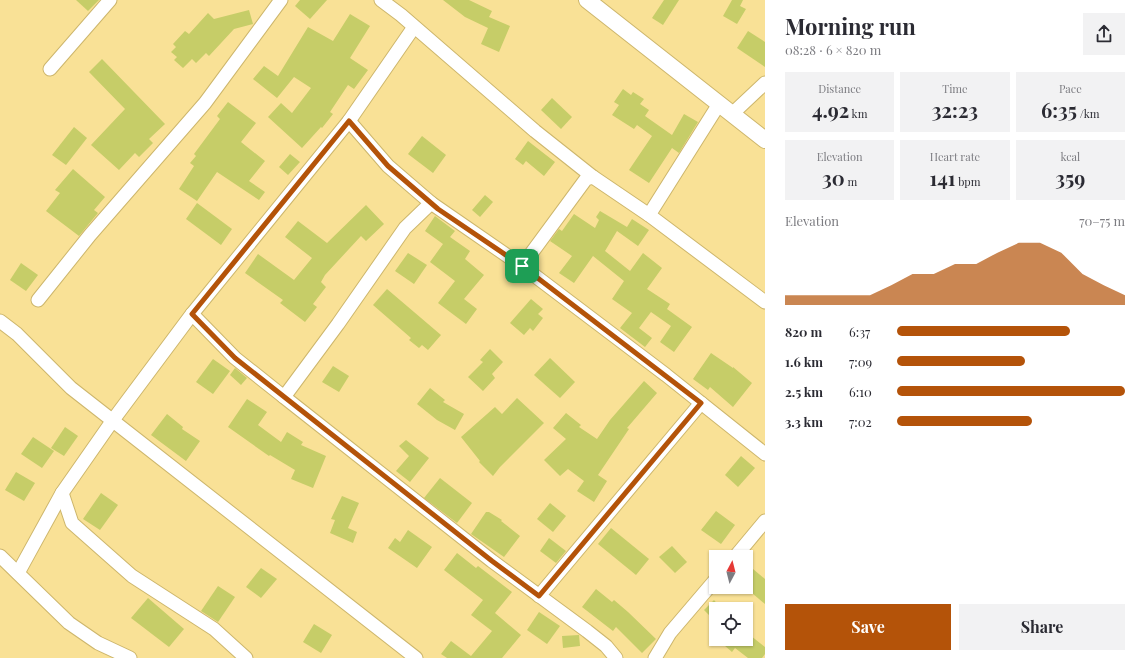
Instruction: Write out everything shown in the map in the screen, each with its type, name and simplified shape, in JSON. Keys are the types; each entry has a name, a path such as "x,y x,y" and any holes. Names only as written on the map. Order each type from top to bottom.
{"street":[{"path":"50,69 110,0"},
{"path":"38,300 90,236 205,103 281,0"},
{"path":"381,0 401,15 535,131 593,178 649,215 765,302"},
{"path":"587,0 765,140"},
{"path":"18,573 62,493 113,420 192,314 349,121 414,27"},
{"path":"732,114 765,83"},
{"path":"649,215 719,104"},
{"path":"349,121 388,166 432,203 522,266 765,454"},
{"path":"522,266 586,179 593,178"},
{"path":"284,397 338,324 405,228 432,203"},
{"path":"192,314 235,358 492,561 606,646 616,658"},
{"path":"0,321 17,334 72,388 416,658"},
{"path":"539,596 701,403"},
{"path":"62,493 72,523 132,576 214,629 246,658"},
{"path":"740,550 765,521"},
{"path":"0,556 69,623 92,639 130,658"},
{"path":"655,658 670,633 709,587"}],"building":[{"path":"76,0 99,0 88,11"},
{"path":"300,0 327,0 310,19 295,6"},
{"path":"443,0 469,0 492,11 489,17 510,26 499,52 481,44 488,28 465,17"},
{"path":"664,0 679,0 663,25 652,18"},
{"path":"732,0 743,0 740,6 746,9 737,24 723,16"},
{"path":"249,10 253,24 234,29 209,56 206,53 196,63 192,59 183,68 174,60 177,57 171,52 176,47 173,44 185,31 189,34 208,13 214,19"},
{"path":"350,14 370,26 350,58 368,70 354,89 348,85 330,112 333,114 322,128 321,127 302,148 268,117 281,103 292,113 311,88 294,77 277,98 253,79 264,66 278,76 308,27 333,41"},
{"path":"748,31 765,42 765,67 737,48"},
{"path":"102,59 165,124 149,139 153,143 139,157 135,153 119,170 91,145 125,109 89,72"},
{"path":"623,89 631,95 633,92 644,99 640,104 649,110 645,116 672,135 684,114 698,122 679,153 672,148 649,183 629,170 652,136 637,125 634,129 612,115 619,105 614,102"},
{"path":"552,98 572,117 561,129 541,110"},
{"path":"228,102 256,123 241,142 265,161 249,181 265,192 259,200 217,172 197,201 179,189 194,166 190,163 196,156 194,154 220,119 217,116"},
{"path":"74,127 87,138 66,165 52,155"},
{"path":"422,136 446,155 433,173 408,154"},
{"path":"528,141 555,162 544,176 526,161 523,165 515,159"},
{"path":"290,154 300,162 288,175 279,167"},
{"path":"73,169 105,197 94,210 98,213 79,236 46,211 60,193 55,190"},
{"path":"485,195 493,202 480,217 472,210"},
{"path":"197,203 232,229 221,245 186,219"},
{"path":"366,205 384,224 366,241 361,236 325,275 321,282 326,287 313,304 317,307 305,322 280,303 283,300 245,273 258,254 294,280 312,258 285,237 298,221 327,243"},
{"path":"600,211 627,227 632,219 649,230 638,246 617,231 605,251 630,271 643,253 662,268 647,289 670,304 667,309 692,327 674,352 660,342 671,326 651,312 639,328 652,338 645,347 620,328 632,313 612,299 624,281 593,256 574,283 559,273 572,256 550,241 559,229 562,231 574,214 595,228 599,220 596,217"},
{"path":"435,216 455,231 450,237 470,251 465,259 484,275 464,299 477,309 466,324 438,303 455,281 430,262 443,244 425,231"},
{"path":"408,253 427,265 414,284 395,271"},
{"path":"21,263 38,275 26,291 10,280"},
{"path":"387,289 441,335 428,350 422,345 419,348 409,340 411,338 373,305"},
{"path":"531,299 543,309 538,314 543,318 533,331 530,328 524,335 510,323"},
{"path":"490,349 503,362 492,374 495,378 483,391 468,377 483,362 480,360"},
{"path":"711,353 733,367 752,383 733,407 710,387 708,390 693,379"},
{"path":"550,358 575,382 560,398 534,375"},
{"path":"213,359 230,371 213,394 196,382"},
{"path":"333,366 349,376 339,392 322,382"},
{"path":"235,368 247,378 241,385 230,375"},
{"path":"644,381 657,393 627,428 629,429 598,475 607,481 594,502 577,491 584,481 568,469 560,476 544,460 566,439 553,428 566,413 581,425 579,427 597,439 610,420"},
{"path":"430,388 445,400 443,402 464,414 455,430 437,420 417,404"},
{"path":"517,398 544,423 493,476 479,462 480,461 461,437 495,407 502,414"},
{"path":"247,399 267,412 258,425 281,442 287,432 303,442 301,445 326,456 313,488 291,479 295,470 270,455 269,456 228,427"},
{"path":"167,414 183,427 182,429 200,441 186,461 151,435"},
{"path":"65,427 78,436 64,456 51,448"},
{"path":"33,437 54,451 42,468 21,454"},
{"path":"406,440 429,458 410,482 396,471 409,456 399,446"},
{"path":"741,456 755,468 738,487 725,475"},
{"path":"16,472 35,483 24,501 5,490"},
{"path":"440,478 472,503 457,523 424,498"},
{"path":"101,493 118,505 100,530 83,519"},
{"path":"342,496 359,503 348,528 357,532 353,543 330,533 335,520 331,519"},
{"path":"550,503 566,516 553,532 537,519"},
{"path":"716,511 735,525 721,544 701,530"},
{"path":"486,512 489,512 502,520 501,521 520,536 504,557 471,534"},
{"path":"611,528 649,559 636,575 598,544"},
{"path":"408,530 432,547 417,568 388,548 395,538 400,542"},
{"path":"549,538 566,551 556,563 540,551"},
{"path":"672,546 687,562 675,573 659,557"},
{"path":"457,553 476,568 478,566 512,592 495,613 521,635 502,658 447,658 441,654 451,641 471,656 492,631 471,615 483,600 444,570"},
{"path":"261,568 277,579 261,598 246,587"},
{"path":"753,569 765,579 765,604 753,594"},
{"path":"218,586 235,597 218,622 201,611"},
{"path":"596,589 612,602 614,600 656,639 642,653 616,627 613,631 582,607"},
{"path":"148,598 184,629 169,647 131,618"},
{"path":"709,605 709,615 704,610"},
{"path":"539,612 560,626 547,644 527,630"},
{"path":"314,624 332,635 321,653 303,642"},
{"path":"579,635 580,646 563,648 562,636"},
{"path":"753,638 765,647 765,654 762,658 748,658 735,648 732,652 725,646 753,646"}],"route":[{"path":"349,121 388,166 438,209 522,266 701,403 539,596 492,561 235,358 192,314 349,121"}]}
